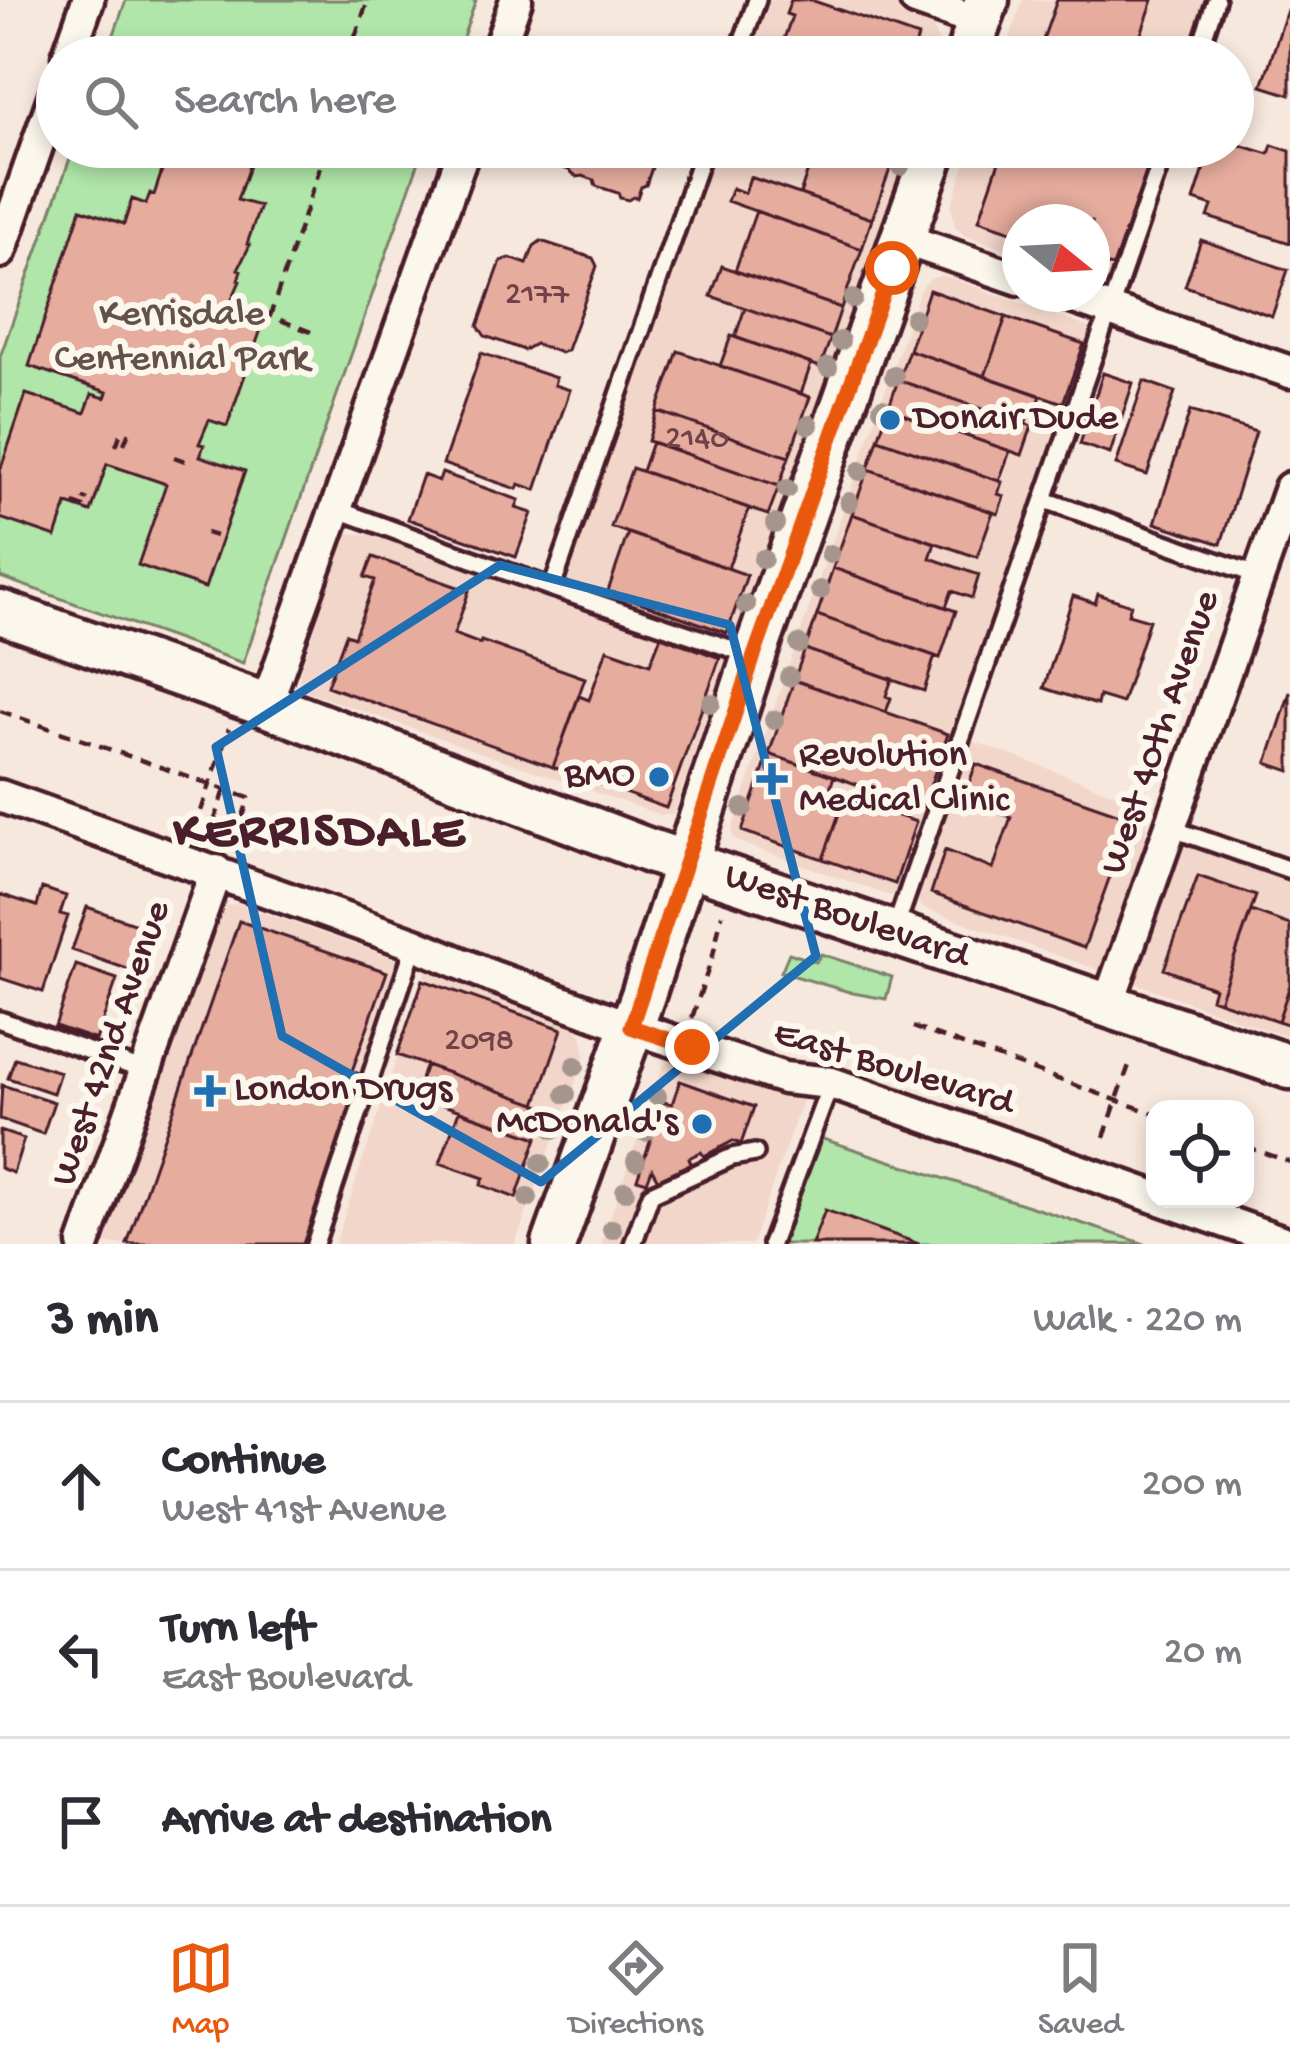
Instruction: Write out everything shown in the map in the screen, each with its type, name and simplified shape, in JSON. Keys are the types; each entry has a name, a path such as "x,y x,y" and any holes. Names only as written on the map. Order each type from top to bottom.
{"main road":[{"path":"554,1244 754,656 928,168"},
{"name":"West Boulevard","path":"0,612 249,709 685,863 1290,1067"}],"street":[{"path":"75,36 88,0"},
{"path":"503,36 516,0"},
{"path":"916,0 978,26"},
{"path":"0,252 36,149"},
{"path":"249,709 336,509 458,168"},
{"path":"903,239 1002,273"},
{"path":"1111,310 1290,372"},
{"name":"West 40th Avenue","path":"1108,1004 1290,488"},
{"name":"East Boulevard","path":"0,796 416,944 631,1027 784,1078 831,1083 1146,1194"},
{"name":"West 42nd Avenue","path":"84,1244 216,871"},
{"name":"East Boulevard","path":"1186,1208 1289,1244"}],"lane":[{"path":"744,36 757,0"},
{"path":"1204,36 1216,0"},
{"path":"552,588 698,168"},
{"path":"893,934 1159,168"},
{"path":"1045,500 1259,576"},
{"path":"336,509 754,656"},
{"path":"1170,828 1290,870"},
{"path":"315,1244 416,944"},
{"path":"0,1020 145,1071"},
{"path":"771,1244 831,1083"},
{"path":"633,1244 651,1194 732,1157 754,1153"}],"path":[{"path":"356,36 368,0"},
{"path":"311,332 270,316 320,168"},
{"path":"116,446 121,431 128,434 124,444"},
{"path":"174,457 188,462"},
{"path":"74,503 86,502"},
{"path":"206,533 216,536"},
{"path":"188,827 200,814 249,709"},
{"path":"0,711 249,798 233,848 216,871"},
{"path":"216,871 209,837 225,790"},
{"path":"688,1029 722,914"},
{"path":"913,1027 1146,1111"},
{"path":"1104,1137 1129,1065"},
{"path":"1254,1149 1290,1162"}],"highlighted area":[{"path":"500,565 730,625 816,956 541,1182 282,1036 216,747"}],"shaded area":[{"path":"767,0 943,0 933,28 936,36 754,36"},
{"path":"1023,0 1205,0 1193,36 1010,36"},
{"path":"709,168 902,168 673,815 660,815 300,686 299,675 347,533 369,535 558,598"},
{"path":"964,168 1148,168 1110,280 1110,204 1002,204 1002,248 964,235 955,226 951,206"},
{"path":"942,275 1002,296 1002,312 1045,312 1093,329 1093,343 962,737 1152,807 1145,833 1290,881 1290,1038 923,908 918,894 900,887 890,896 733,838 732,829 920,290"},
{"path":"236,903 404,962 306,1244 104,1244 220,915"},
{"path":"426,971 570,1022 581,1033 585,1056 515,1244 335,1244"},
{"path":"684,1058 803,1098 752,1244 601,1244 663,1065"}],"green space":[{"path":"126,0 476,0 463,36 113,36"},
{"name":"Kerrisdale Centennial Park","path":"67,168 417,168 243,663 0,577 0,357"},
{"path":"789,953 816,962 821,954 892,977 886,999 781,972"},
{"path":"820,1138 1145,1244 783,1244"}],"building":[{"path":"791,0 811,0 915,36 785,36 792,16 786,14"},
{"path":"1057,0 1153,0 1140,36 1044,36"},
{"path":"1290,10 1290,95 1262,86"},
{"path":"1272,145 1290,151 1290,243 1208,217 1212,206 1194,200 1204,168 1254,168 1254,149 1269,154"},
{"path":"163,168 248,168 237,200 260,206 229,306 265,318 227,426 209,420 199,444 204,445 200,456 245,471 205,588 138,565 166,484 131,472 107,464 91,512 67,504 56,537 0,518 0,471 26,394 85,413 92,394 105,398 107,392 29,366 81,209 124,224 132,199 146,204 150,193 154,195"},
{"path":"563,168 652,168 637,198 628,200"},
{"path":"809,168 890,168 872,219 800,194"},
{"path":"997,168 1148,168 1113,267 1110,204 1002,204 1002,228 979,220"},
{"path":"750,177 872,219 862,249 727,201 732,188 745,193"},
{"path":"756,211 862,249 841,308 735,271"},
{"path":"1201,240 1288,270 1272,316 1185,286"},
{"path":"541,241 593,258 597,266 567,350 561,353 535,344 524,350 485,336 478,326 501,261 510,258 527,264"},
{"path":"722,266 841,308 831,338 711,296"},
{"path":"929,290 1006,317 985,376 909,350"},
{"path":"745,308 831,338 820,367 735,337"},
{"path":"1006,317 1084,344 1063,403 985,376"},
{"path":"731,336 811,364 801,394 720,366"},
{"path":"909,350 1041,396 1039,416 1029,413 1025,424 898,380"},
{"path":"678,351 810,397 789,457 657,411"},
{"path":"481,353 556,378 554,385 570,390 536,490 519,484 517,489 443,464"},
{"path":"1103,373 1133,383 1110,454 1080,444"},
{"path":"898,380 1032,426 1022,455 888,409"},
{"path":"1144,381 1175,392 1147,475 1116,465"},
{"path":"888,409 1010,451 999,481 878,439"},
{"path":"657,411 789,457 779,486 648,441"},
{"path":"1190,411 1256,432 1221,544 1155,523"},
{"path":"878,439 1002,482 998,494 1004,496 998,514 868,469"},
{"path":"652,442 779,486 768,515 642,471"},
{"path":"632,468 749,508 728,568 611,527"},
{"path":"868,469 993,512 977,557 852,514"},
{"path":"442,473 519,500 516,508 532,513 516,557 408,519 423,475 439,481"},
{"path":"852,514 935,543 930,558 979,575 972,598 952,591 946,607 833,568"},
{"path":"628,533 747,575 727,633 608,591"},
{"path":"373,557 469,591 454,634 585,678 553,767 327,686 346,634 354,637 375,580 365,577"},
{"path":"833,568 956,611 940,658 817,615"},
{"path":"1098,594 1131,605 1128,614 1149,620 1122,703 1099,696 1097,705 1044,688 1073,596 1095,603"},
{"path":"817,615 935,656 924,691 805,649"},
{"path":"661,636 720,658 666,808 553,767 579,696 589,700 607,649 650,664"},
{"path":"805,649 892,679 886,712 794,680"},
{"path":"794,680 948,734 923,807 769,754"},
{"path":"1290,692 1290,771 1267,763"},
{"path":"769,754 834,776 829,792 845,797 823,859 742,831"},
{"path":"976,764 1131,818 1084,948 931,893 945,850 993,869 1011,817 963,800"},
{"path":"845,797 916,822 895,884 823,859"},
{"path":"1198,876 1256,896 1219,1001 1211,998 1214,988 1164,969"},
{"path":"42,888 66,896 60,914 68,916 43,992 0,978 0,894 37,906"},
{"path":"87,907 148,928 133,971 72,950"},
{"path":"1251,911 1290,925 1290,985 1278,1021 1219,1001"},
{"path":"239,921 387,972 352,1071 362,1075 303,1244 127,1244"},
{"path":"76,965 117,979 96,1040 55,1026"},
{"path":"423,980 562,1029 536,1104 397,1055"},
{"path":"1290,985 1290,1025 1278,1021"},
{"path":"15,1058 60,1072 53,1093 8,1078"},
{"path":"426,1065 547,1108 537,1138 415,1095"},
{"name":"McDonald's","path":"680,1081 754,1107 741,1144 733,1141 704,1156 701,1152 689,1158 691,1163 658,1180 652,1169 647,1182 637,1179 664,1102 672,1104"},
{"path":"2,1085 54,1102 43,1134 0,1119"},
{"path":"459,1111 537,1138 516,1198 481,1185 484,1178 440,1163"},
{"path":"0,1131 24,1139 13,1173 0,1168"},
{"path":"825,1210 919,1244 812,1244"}],"place":[{"name":"Donair Dude","path":"890,420"},
{"name":"BMO","path":"659,777"},
{"name":"Revolution Medical Clinic","path":"772,779"},
{"name":"London Drugs","path":"210,1091"},
{"name":"McDonald's","path":"702,1124"}],"district":[{"name":"KERRISDALE","path":"320,835"}],"route":[{"path":"692,1047 631,1027 754,656 892,268"}]}
